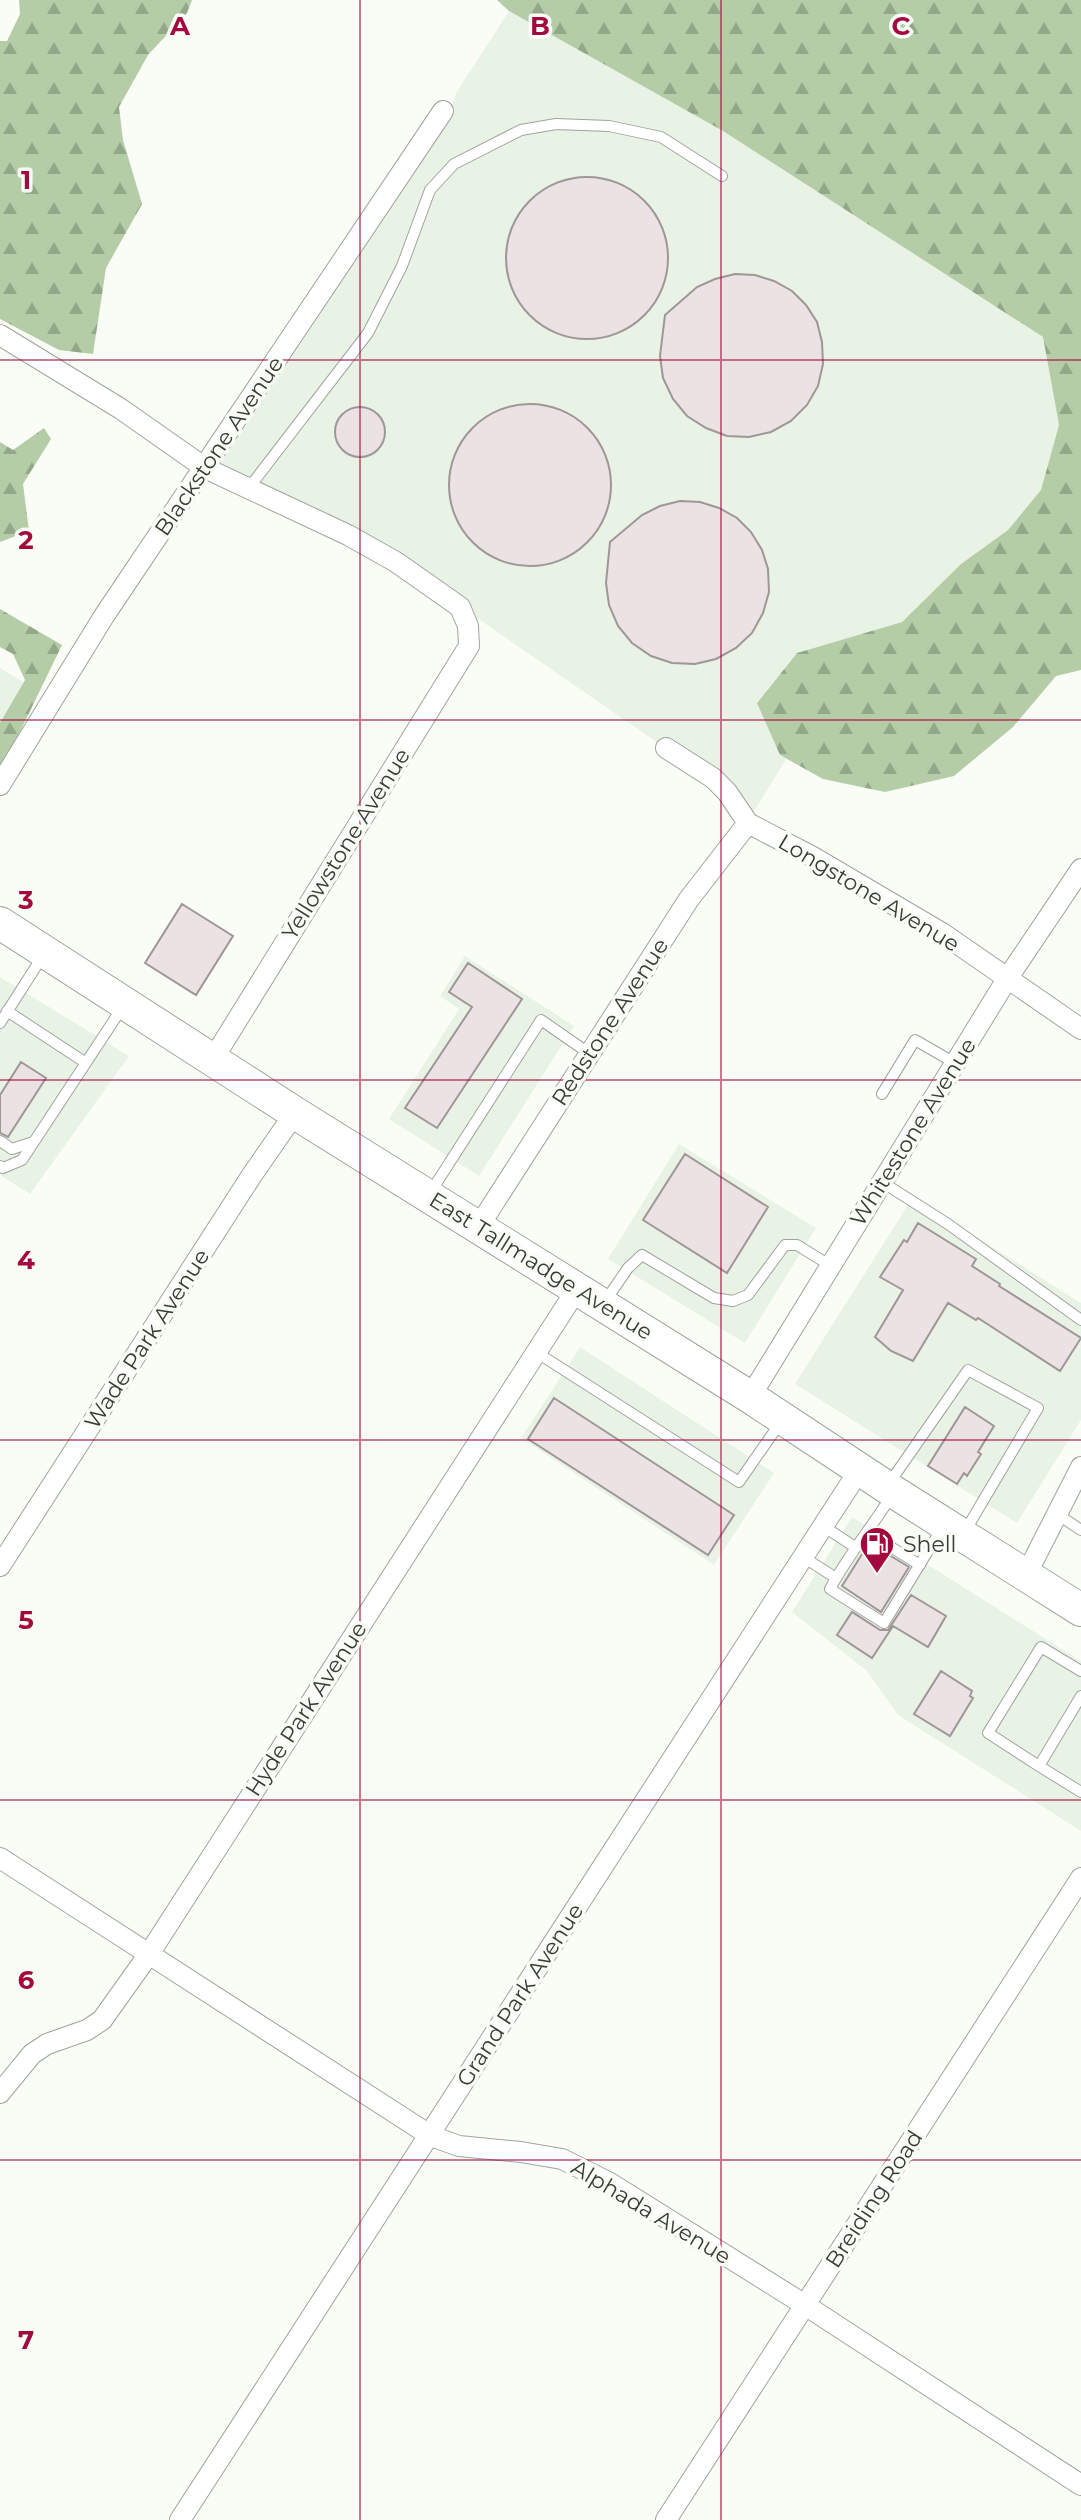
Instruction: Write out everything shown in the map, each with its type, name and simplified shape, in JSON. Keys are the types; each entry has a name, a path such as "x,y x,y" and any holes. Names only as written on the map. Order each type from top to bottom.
{"main road":[{"name":"East Tallmadge Avenue","path":"0,923 1081,1610"}],"street":[{"name":"Blackstone Avenue","path":"0,785 104,616 443,111"},
{"path":"0,335 121,409 205,468 248,489"},
{"name":"Yellowstone Avenue","path":"213,1059 469,646 468,626 460,607 396,562 348,535 248,489"},
{"name":"Longstone Avenue","path":"666,748 713,778 727,792 748,823 813,857 942,933 1081,1029"},
{"name":"Redstone Avenue","path":"479,1226 689,899 748,823"},
{"name":"Whitestone Avenue","path":"750,1397 1007,979 1081,869"},
{"name":"Wade Park Avenue","path":"0,1566 295,1113"},
{"name":"Hyde Park Avenue","path":"0,2093 32,2054 47,2044 87,2030 102,2020 149,1954 536,1352 590,1297"},
{"path":"1026,1575 1081,1467"},
{"name":"Grand Park Avenue","path":"180,2520 860,1469"},
{"name":"Alphada Avenue","path":"0,1858 431,2136 459,2146 562,2159 610,2183 805,2305 1081,2485"},
{"name":"Breiding Road","path":"666,2520 1081,1878"}],"lane":[{"path":"248,489 368,333 402,266 430,190 454,164 521,130 556,124 609,126 661,137 722,176"},
{"path":"0,1023 46,952"},
{"path":"0,1166 3,1168 22,1160 125,1003"},
{"path":"7,1011 86,1063"},
{"path":"428,1195 541,1020 590,1054"},
{"path":"882,1094 915,1040 955,1063"},
{"path":"0,1141 12,1149 33,1142"},
{"path":"882,1182 948,1224 1081,1320"},
{"path":"590,1297 642,1255 714,1298 733,1301 748,1295 785,1245 797,1245 831,1266"},
{"path":"536,1352 739,1482 783,1419"},
{"path":"968,1370 1038,1408 954,1529 901,1590 884,1623 830,1589 853,1560 855,1547 868,1533 890,1489 968,1370"},
{"path":"1057,1514 1081,1530"},
{"path":"823,1526 855,1547"},
{"path":"868,1533 920,1565"},
{"path":"803,1557 836,1578"},
{"path":"1081,1671 1041,1647 988,1733 1081,1792"},
{"path":"1039,1766 1081,1696"}],"shaded area":[{"path":"509,11 723,131 1043,337 1059,425 1042,490 1008,530 961,564 902,622 797,653 757,702 780,755 786,759 749,820 661,745 464,609 211,465 450,111 456,93"},
{"path":"0,668 25,683 0,724"},
{"path":"465,956 574,1026 479,1176 389,1119 459,1009 440,996"},
{"path":"0,977 129,1056 30,1194 0,1175"},
{"path":"679,1144 816,1228 745,1343 608,1259"},
{"path":"913,1197 1081,1303 1081,1420 1017,1523 795,1384"},
{"path":"580,1347 774,1473 714,1565 521,1438"},
{"path":"852,1517 1081,1661 1081,1831 898,1715 867,1671 792,1612"}],"green space":[{"path":"19,0 192,0 187,13 148,55 119,107 123,140 142,204 106,268 93,354 59,350 0,319 0,41 7,41 20,14"},
{"path":"497,0 1081,0 1081,670 1056,676 1013,727 954,776 885,792 823,779 780,755 757,703 797,653 902,622 961,564 1008,530 1041,490 1059,425 1043,337 723,131 509,11"},
{"path":"44,428 51,439 23,484 29,531 0,542 0,442 13,450"},
{"path":"0,609 62,645 0,773 0,723 25,680 13,654 0,647"}],"building":[{"path":"587,177 618,183 644,201 662,227 668,258 662,289 644,315 618,333 587,339 556,333 530,315 512,289 506,258 512,227 530,201 556,183"},
{"path":"735,274 755,275 792,291 817,322 822,342 823,364 818,386 807,405 791,421 771,432 749,437 727,436 687,416 673,399 663,378 660,356 665,315 697,287"},
{"path":"530,404 561,410 587,428 605,454 611,485 605,516 587,542 561,560 530,566 499,560 473,542 455,516 449,485 455,454 473,428 499,410"},
{"path":"360,407 378,414 385,432 378,450 360,457 342,450 335,432 342,414"},
{"path":"680,501 700,502 737,518 751,532 762,550 768,569 769,592 763,613 752,633 736,648 716,659 695,664 672,663 651,656 632,643 618,626 609,605 606,583 610,542 642,515"},
{"path":"182,904 233,936 196,995 145,963"},
{"path":"468,963 522,999 437,1128 405,1108 472,1007 449,992"},
{"path":"21,1062 46,1078 8,1137 0,1133 0,1095"},
{"path":"685,1154 768,1207 727,1273 643,1220"},
{"path":"918,1223 976,1259 972,1266 999,1286 1081,1338 1060,1371 978,1318 976,1320 948,1303 913,1361 891,1351 875,1337 903,1290 880,1277"},
{"path":"554,1398 734,1515 708,1555 528,1439"},
{"path":"965,1407 994,1426 967,1476 964,1473 957,1484 928,1466"},
{"name":"Shell","path":"869,1543 909,1567 881,1612 842,1586"},
{"path":"911,1595 946,1616 928,1647 893,1626 872,1658 837,1635 852,1612 880,1630 888,1630"},
{"path":"941,1671 972,1691 970,1696 973,1698 950,1736 914,1714"}],"place":[{"name":"Shell","path":"877,1575"}]}
